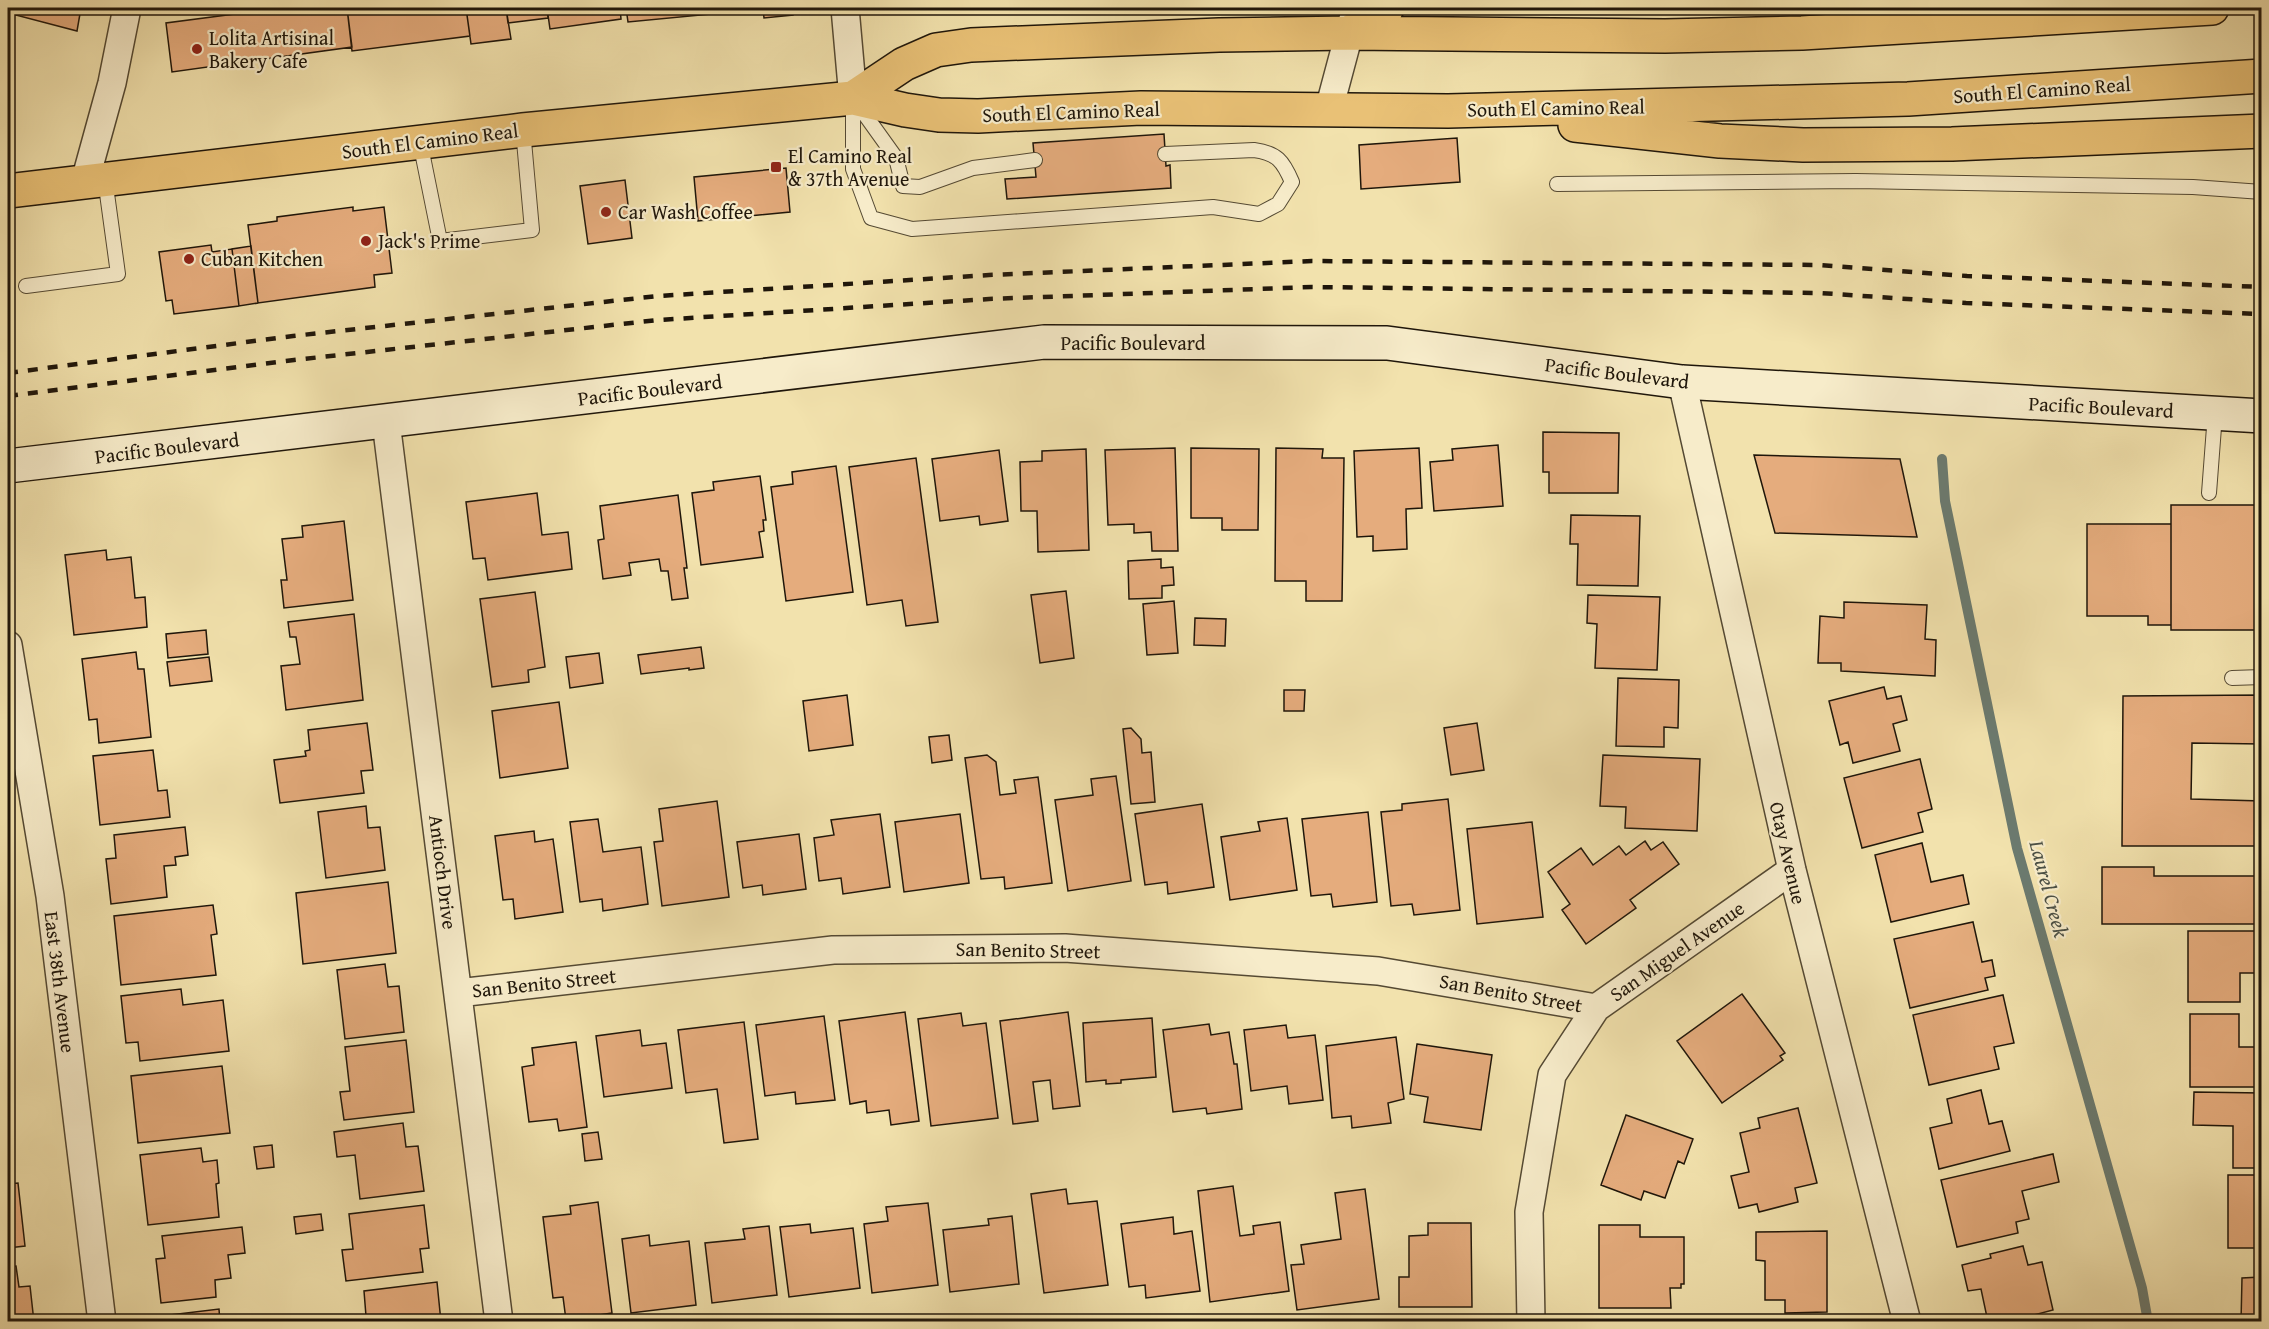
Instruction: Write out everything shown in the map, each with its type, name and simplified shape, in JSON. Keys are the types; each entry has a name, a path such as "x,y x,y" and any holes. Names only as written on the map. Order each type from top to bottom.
{"main road":[{"path":"1353,20 1387,8"},
{"name":"South El Camino Real","path":"852,98 904,64 936,50 970,45 1219,35 1353,20 1665,36 1802,33 2212,8"},
{"name":"South El Camino Real","path":"8,191 523,129 852,98 939,115 978,116 1141,108 1448,111 1908,99 2262,76"},
{"path":"1448,111 1720,141 1803,145 1953,144 2262,131"}],"street":[{"path":"94,180 127,8"},
{"path":"845,8 852,98"},
{"path":"1329,109 1353,20"},
{"name":"Pacific Boulevard","path":"8,466 1044,342 1387,343 1682,382 2262,416"},
{"name":"Otay Avenue","path":"1682,382 1792,870 1907,1322"},
{"name":"Antioch Drive","path":"386,422 499,1322"},
{"name":"East 38th Avenue","path":"8,645 50,896 102,1322"},
{"name":"San Miguel Avenue","path":"1531,1322 1529,1212 1552,1075 1596,1008 1792,870"},
{"name":"San Benito Street","path":"458,993 833,950 1065,948 1378,971 1596,1008"}],"lane":[{"path":"852,98 853,169 871,218 912,229 1213,207 1259,214 1278,204 1292,182 1283,163 1268,152 1254,150 1166,154"},
{"path":"852,98 897,158 903,186 920,188 973,168 1035,160"},
{"path":"420,142 440,241 486,236 532,230 523,129"},
{"path":"26,286 118,274 94,180"},
{"path":"1557,184 1856,181 2193,187 2262,192"},
{"path":"2208,493 2215,414"},
{"path":"2232,678 2262,677"}],"building":[{"path":"8,8 81,8 77,31 8,13"},
{"path":"281,8 347,8 352,47 172,72 166,23"},
{"path":"347,8 466,8 470,36 352,51"},
{"path":"466,8 506,8 511,39 471,44"},
{"path":"506,8 547,8 548,18 508,23"},
{"path":"547,8 620,8 621,19 550,29"},
{"path":"626,8 793,8 793,15 764,18 763,9 628,22"},
{"path":"1164,134 1166,166 1170,165 1171,188 1007,199 1005,179 1036,177 1033,143"},
{"path":"1457,138 1460,182 1361,189 1359,145"},
{"path":"786,168 790,212 698,221 694,177"},
{"name":"Car Wash Coffee","path":"625,180 632,238 588,244 580,186"},
{"path":"353,207 353,211 384,207 392,273 374,275 375,287 258,303 248,225 277,221 277,217"},
{"path":"211,245 212,252 232,249 239,306 174,314 172,300 166,301 159,252"},
{"path":"251,246 258,303 239,306 232,249"},
{"path":"1543,432 1619,433 1618,493 1549,493 1549,472 1543,472"},
{"path":"1498,445 1503,506 1434,511 1430,462 1453,460 1452,449"},
{"path":"1175,448 1178,551 1152,551 1151,532 1134,533 1134,524 1108,525 1105,450"},
{"path":"1191,448 1259,449 1258,530 1222,530 1222,518 1191,518"},
{"path":"1276,448 1323,449 1322,458 1344,458 1342,601 1306,601 1306,581 1275,581"},
{"path":"1419,448 1422,508 1406,509 1407,549 1373,551 1373,536 1357,537 1354,451"},
{"path":"1086,449 1089,550 1038,552 1037,511 1021,511 1020,462 1042,461 1042,451"},
{"path":"999,450 1008,521 980,525 979,516 940,521 932,459"},
{"path":"1754,455 1900,459 1917,537 1775,533"},
{"path":"916,458 938,622 906,626 902,600 867,605 849,467"},
{"path":"836,466 853,592 786,601 771,487 793,484 792,472"},
{"path":"2259,468 2262,468 2262,625 2259,625"},
{"path":"760,476 766,520 763,520 764,531 759,532 763,557 701,565 692,493 714,490 713,482"},
{"path":"537,493 542,535 568,532 572,569 488,580 485,558 473,559 466,502"},
{"path":"678,495 687,568 684,568 688,598 672,600 668,571 661,571 659,559 629,563 631,575 603,579 598,540 604,539 600,506"},
{"path":"2171,505 2259,505 2259,630 2171,630"},
{"path":"1571,515 1640,516 1638,586 1577,585 1578,544 1570,544"},
{"path":"344,521 353,600 284,608 281,580 287,580 282,539 303,537 302,526"},
{"path":"2087,524 2171,524 2171,625 2148,625 2148,616 2087,616"},
{"path":"106,550 107,560 131,557 135,598 145,597 147,627 74,635 65,555"},
{"path":"1161,559 1161,568 1173,567 1174,585 1162,586 1162,598 1129,599 1128,561"},
{"path":"1066,591 1074,658 1040,663 1031,595"},
{"path":"535,592 545,667 528,670 529,682 492,687 480,599"},
{"path":"1588,595 1660,597 1657,670 1595,668 1597,624 1587,623"},
{"path":"1174,601 1178,653 1147,655 1143,604"},
{"path":"1844,602 1927,605 1925,639 1936,640 1935,676 1841,671 1841,663 1818,663 1820,616 1844,618"},
{"path":"354,614 363,700 286,710 281,666 300,664 296,637 290,637 288,622"},
{"path":"1195,618 1226,619 1225,646 1194,645"},
{"path":"206,630 208,654 168,658 166,634"},
{"path":"701,647 704,668 641,674 638,655"},
{"path":"136,652 138,669 144,669 151,737 99,743 97,719 89,720 82,659"},
{"path":"599,653 603,683 570,688 566,657"},
{"path":"209,657 212,681 170,686 167,662"},
{"path":"1618,678 1679,680 1678,728 1664,727 1664,747 1616,746"},
{"path":"1884,687 1887,699 1901,696 1907,720 1893,724 1900,751 1853,763 1848,742 1840,745 1829,701"},
{"path":"1284,690 1305,690 1304,711 1284,711"},
{"path":"847,695 853,745 809,751 803,701"},
{"path":"2262,695 2262,744 2192,743 2191,799 2262,801 2262,846 2122,846 2123,696"},
{"path":"559,702 568,768 500,778 492,711"},
{"path":"367,723 373,770 361,771 364,793 280,803 274,760 306,756 305,751 310,750 308,730"},
{"path":"1477,723 1484,770 1451,775 1444,728"},
{"path":"1131,728 1141,739 1142,753 1151,752 1155,802 1131,804 1123,729"},
{"path":"949,735 952,760 932,763 929,737"},
{"path":"153,750 158,791 167,790 170,817 100,825 93,756"},
{"path":"987,755 996,762 1000,795 1016,793 1014,780 1038,777 1052,883 1005,889 1004,877 981,879 965,758"},
{"path":"1603,755 1700,759 1697,831 1625,828 1626,807 1600,806"},
{"path":"1920,759 1932,809 1918,813 1923,832 1862,848 1844,778"},
{"path":"1116,776 1131,881 1068,891 1055,800 1093,795 1091,779"},
{"path":"1448,799 1460,910 1414,915 1412,904 1391,906 1381,812 1402,810 1402,804"},
{"path":"717,801 729,897 662,906 654,842 663,841 659,809"},
{"path":"1202,804 1214,887 1168,894 1167,882 1145,885 1135,814"},
{"path":"366,806 368,828 380,827 385,870 326,878 318,812"},
{"path":"1368,812 1377,902 1333,907 1331,894 1311,896 1302,819"},
{"path":"880,814 890,887 843,894 841,878 819,881 814,838 834,835 831,820"},
{"path":"960,814 969,883 904,892 895,822"},
{"path":"1287,818 1297,890 1230,900 1221,837 1260,831 1258,822"},
{"path":"598,819 603,852 641,847 648,904 603,911 602,899 580,902 570,822"},
{"path":"1532,822 1543,917 1477,924 1467,829"},
{"path":"185,827 188,855 175,857 176,865 164,866 167,897 111,904 106,859 116,858 114,835"},
{"path":"534,831 535,842 553,839 563,912 515,919 513,899 503,900 495,836"},
{"path":"799,834 806,889 763,895 762,885 743,888 737,842"},
{"path":"1645,841 1651,850 1663,842 1679,864 1630,900 1636,908 1586,944 1562,910 1570,904 1548,872 1581,848 1593,865 1619,846 1626,855"},
{"path":"1922,843 1931,882 1963,875 1969,904 1891,922 1875,855"},
{"path":"2102,867 2154,867 2154,876 2262,876 2262,924 2102,924"},
{"path":"388,882 396,953 303,964 296,893"},
{"path":"213,905 217,934 211,935 216,975 121,985 114,916"},
{"path":"1973,922 1982,962 1992,960 1995,976 1985,978 1988,990 1910,1008 1894,939"},
{"path":"2188,931 2262,931 2262,973 2240,973 2240,1002 2188,1002"},
{"path":"385,964 388,987 399,986 404,1032 345,1039 337,970"},
{"path":"181,989 183,1005 223,1000 229,1051 140,1061 138,1042 126,1043 121,996"},
{"path":"1742,994 1785,1053 1780,1056 1783,1060 1722,1103 1677,1041"},
{"path":"2003,995 2014,1043 1994,1047 1999,1069 1929,1085 1913,1015"},
{"path":"905,1012 919,1121 891,1125 889,1110 867,1113 866,1101 850,1104 839,1021"},
{"path":"1068,1012 1080,1106 1053,1109 1050,1080 1033,1082 1038,1121 1013,1124 1000,1021"},
{"path":"961,1013 963,1026 986,1023 998,1118 931,1126 918,1019"},
{"path":"2190,1014 2239,1014 2239,1047 2262,1047 2262,1087 2190,1087"},
{"path":"824,1016 835,1100 796,1104 795,1092 765,1096 756,1025"},
{"path":"1152,1018 1156,1077 1121,1080 1121,1083 1106,1084 1106,1080 1086,1082 1083,1023"},
{"path":"744,1022 758,1139 724,1143 717,1089 686,1093 678,1030"},
{"path":"1209,1024 1211,1035 1229,1032 1234,1064 1237,1064 1242,1109 1207,1114 1206,1108 1173,1112 1163,1030"},
{"path":"1286,1025 1288,1038 1315,1035 1323,1100 1289,1104 1287,1086 1251,1091 1244,1030"},
{"path":"640,1030 642,1046 666,1043 672,1088 604,1097 596,1036"},
{"path":"1396,1037 1404,1099 1388,1103 1391,1123 1352,1128 1351,1116 1332,1118 1326,1046"},
{"path":"406,1040 414,1112 344,1120 340,1092 350,1091 345,1047"},
{"path":"576,1042 587,1127 559,1131 557,1119 529,1122 522,1067 534,1065 532,1048"},
{"path":"1417,1044 1492,1055 1481,1130 1424,1122 1428,1097 1410,1094"},
{"path":"222,1066 230,1133 138,1143 131,1076"},
{"path":"8,1085 14,1141 8,1142"},
{"path":"1981,1090 1989,1124 2002,1121 2010,1151 1939,1169 1930,1128 1952,1123 1947,1099"},
{"path":"2194,1092 2262,1093 2262,1168 2233,1168 2233,1126 2193,1125"},
{"path":"1798,1108 1817,1183 1795,1188 1798,1202 1759,1212 1757,1204 1739,1208 1731,1176 1749,1172 1740,1133 1760,1128 1758,1118"},
{"path":"1626,1115 1693,1139 1684,1164 1678,1161 1665,1198 1644,1191 1641,1200 1601,1185"},
{"path":"403,1123 406,1147 418,1146 424,1191 360,1199 355,1155 337,1157 334,1132"},
{"path":"598,1132 602,1159 585,1161 582,1134"},
{"path":"272,1145 274,1167 257,1169 254,1147"},
{"path":"201,1148 203,1162 217,1160 219,1183 216,1184 219,1217 148,1225 140,1155"},
{"path":"2053,1154 2059,1182 2022,1191 2029,1219 2016,1222 2018,1233 1957,1247 1941,1180"},
{"path":"2228,1175 2262,1175 2262,1248 2228,1248"},
{"path":"18,1183 25,1246 8,1248 8,1184"},
{"path":"1233,1186 1240,1236 1254,1234 1253,1226 1280,1222 1289,1291 1210,1302 1198,1191"},
{"path":"1066,1189 1068,1204 1097,1201 1108,1285 1044,1293 1031,1194"},
{"path":"1365,1189 1379,1299 1297,1310 1291,1265 1304,1264 1301,1245 1341,1239 1335,1193"},
{"path":"598,1202 612,1313 566,1320 563,1297 553,1298 543,1217 571,1214 570,1206"},
{"path":"928,1203 938,1285 872,1293 864,1224 888,1221 886,1207"},
{"path":"424,1205 429,1248 420,1249 423,1272 346,1281 342,1250 353,1249 349,1214"},
{"path":"321,1214 323,1230 296,1234 294,1217"},
{"path":"1012,1216 1019,1284 950,1292 943,1230 989,1225 988,1219"},
{"path":"1173,1217 1174,1234 1192,1231 1200,1291 1146,1298 1145,1285 1129,1287 1121,1224"},
{"path":"1428,1223 1471,1223 1472,1307 1399,1307 1399,1277 1409,1277 1409,1236 1428,1235"},
{"path":"810,1224 811,1233 853,1228 860,1288 789,1297 780,1227"},
{"path":"1599,1225 1640,1225 1640,1237 1684,1237 1684,1284 1681,1284 1681,1288 1670,1288 1671,1308 1599,1308"},
{"path":"769,1226 777,1295 712,1303 705,1243 745,1239 743,1229"},
{"path":"242,1227 245,1253 228,1255 231,1278 215,1280 216,1297 161,1303 156,1259 165,1258 162,1236"},
{"path":"1827,1231 1827,1312 1785,1313 1785,1300 1765,1300 1765,1261 1756,1260 1756,1232"},
{"path":"649,1235 650,1246 689,1241 696,1305 631,1313 622,1239"},
{"path":"2023,1246 2028,1265 2042,1262 2053,1310 2007,1322 1988,1322 1981,1289 1968,1291 1962,1265 1991,1258 1990,1254"},
{"path":"2261,1255 2262,1322 2241,1322 2242,1278 2261,1277"},
{"path":"16,1266 19,1287 30,1286 34,1322 8,1322 8,1267"},
{"path":"437,1282 441,1322 358,1322 358,1317 366,1316 364,1291"},
{"path":"219,1309 220,1322 162,1322 162,1316"},
{"path":"1671,1320 1671,1322 1597,1322 1597,1321"}],"waterway":[{"name":"Laurel Creek","path":"1942,459 1945,501 2017,848 2142,1288 2148,1322"}],"railway":[{"path":"8,373 293,336 658,296 989,275 1312,261 1820,265 1967,276 2262,287"},
{"path":"8,396 294,360 658,320 989,299 1312,287 1820,293 1966,303 2262,314"}],"place":[{"name":"Lolita Artisinal Bakery Cafe","path":"197,49"},
{"name":"El Camino Real & 37th Avenue","path":"776,167"},
{"name":"Car Wash Coffee","path":"606,212"},
{"name":"Jack's Prime","path":"366,241"},
{"name":"Cuban Kitchen","path":"189,259"}]}
